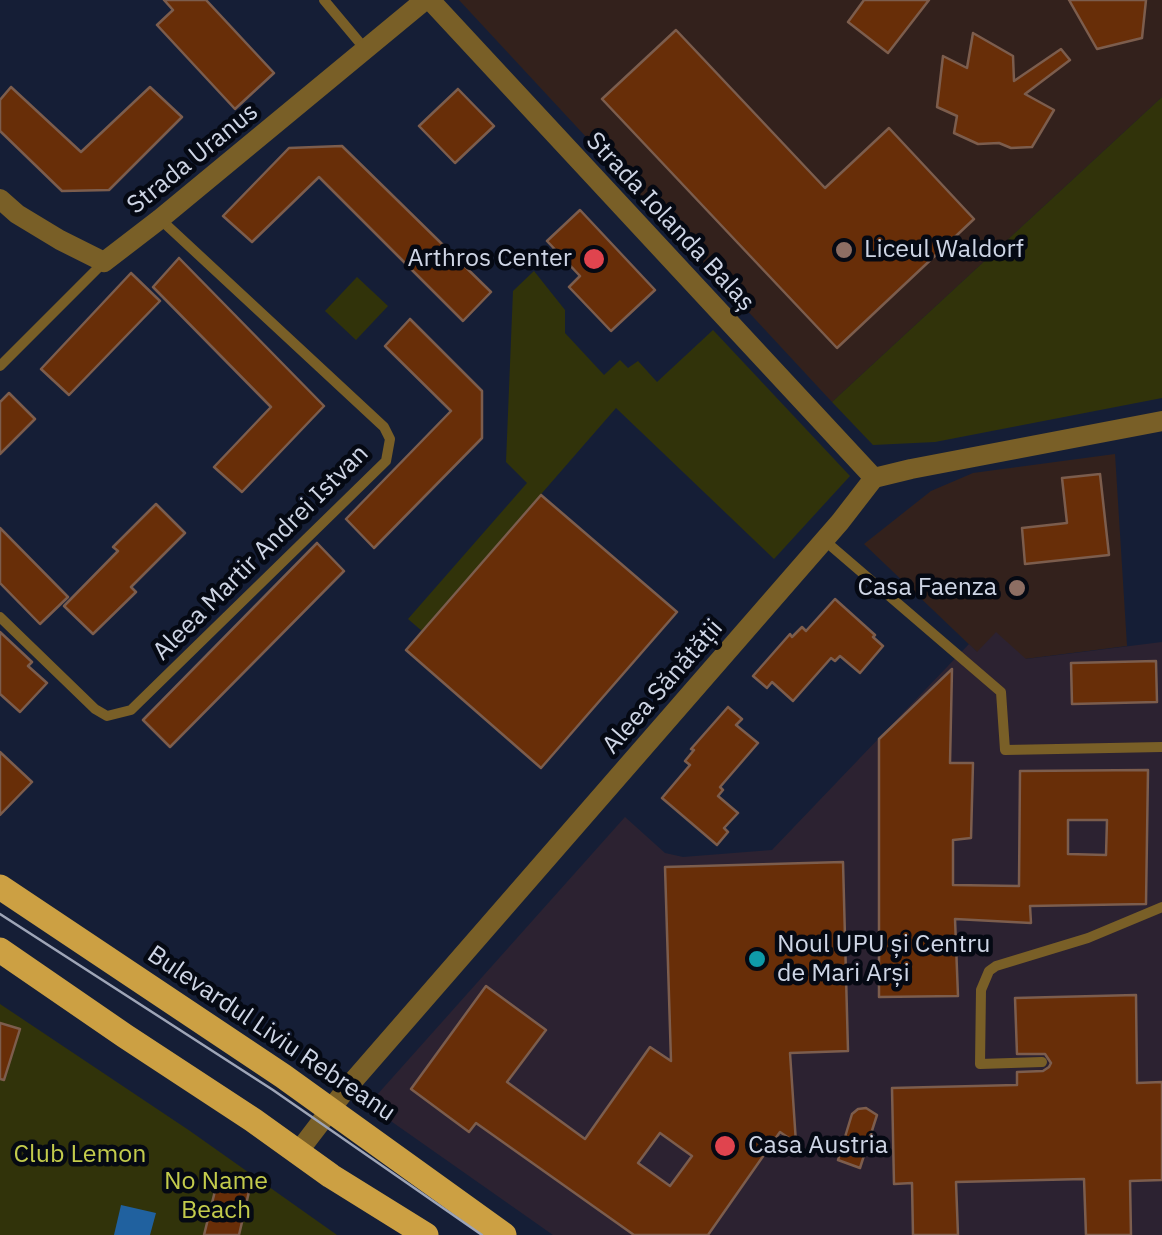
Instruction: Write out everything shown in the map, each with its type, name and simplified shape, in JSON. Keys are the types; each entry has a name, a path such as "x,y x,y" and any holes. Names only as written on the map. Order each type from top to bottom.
{"main road":[{"name":"Bulevardul Liviu Rebreanu","path":"0,887 330,1110 504,1235"},
{"path":"0,950 330,1176 426,1235"}],"street":[{"name":"Strada Uranus","path":"104,262 428,0"},
{"name":"Strada Iolanda Balaș","path":"428,0 874,478"},
{"path":"0,199 17,214 104,262"},
{"path":"874,478 1162,421"},
{"name":"Aleea Sănătății","path":"298,1152 346,1088 874,478"}],"lane":[{"path":"324,0 365,49"},
{"name":"Aleea Martir Andrei Istvan","path":"0,616 95,709 108,716 130,710 386,461 390,440 384,427 160,219"},
{"name":"Strada Uranus","path":"0,366 104,262"},
{"path":"824,540 1001,692 1004,750 1162,747"},
{"path":"1042,1062 980,1064 981,990 989,972 996,966 1088,938 1162,907"}],"shaded area":[{"name":"Liceul Waldorf","path":"459,0 1162,0 1162,97 832,402"},
{"name":"Casa Faenza","path":"1115,454 1127,646 1025,659 977,652 864,544 931,491 973,473"},
{"path":"996,632 1026,659 1162,642 1162,1235 553,1235 368,1105 625,817 665,853 683,857 772,850 969,644 977,652"}],"green space":[{"path":"1162,97 1162,398 935,442 873,445 832,402"},
{"path":"534,271 565,310 565,333 604,375 620,360 628,368 638,361 657,382 713,330 850,476 774,559 616,408 422,631 408,619 527,483 506,462 513,291"},
{"path":"357,277 388,306 356,340 325,311"},
{"name":"Club Lemon","path":"0,1004 190,1131 337,1235 0,1235"}],"water":[{"path":"121,1205 156,1213 150,1235 114,1235"}],"building":[{"path":"164,0 206,0 274,73 235,109 157,25 173,10"},
{"path":"864,0 929,0 888,53 848,22"},
{"path":"1069,0 1146,0 1142,38 1097,49"},
{"path":"676,30 825,188 889,128 974,219 837,348 602,99"},
{"path":"973,33 1013,56 1014,81 1061,49 1070,60 1025,94 1054,110 1032,147 978,144 954,133 957,116 937,107 943,56 967,68"},
{"path":"11,87 81,152 150,87 182,117 109,190 62,191 0,131 0,100"},
{"path":"458,89 494,126 455,163 419,126"},
{"path":"342,146 491,292 463,321 319,177 252,242 223,216 289,148"},
{"name":"Arthros Center","path":"580,210 655,290 611,331 569,287 580,276 547,241"},
{"path":"179,258 324,406 242,492 214,467 271,407 153,287"},
{"path":"131,273 160,301 69,395 41,369"},
{"path":"410,319 482,391 482,438 374,548 346,519 451,411 385,346"},
{"path":"9,393 35,419 0,454 0,402"},
{"path":"1100,474 1109,555 1025,564 1022,528 1067,523 1062,478"},
{"path":"541,495 677,612 541,768 406,650"},
{"path":"156,504 185,533 131,587 136,592 93,634 64,606 118,551 113,547"},
{"path":"0,528 68,597 40,624 0,583"},
{"path":"317,543 344,571 170,747 143,720"},
{"path":"835,599 883,646 860,673 840,656 835,661 831,658 793,701 772,682 767,688 753,676 790,634 792,637 802,627 806,631"},
{"path":"0,632 32,662 28,666 47,683 20,712 0,694"},
{"path":"1156,661 1157,702 1072,704 1071,663"},
{"path":"952,669 950,763 973,763 971,838 953,840 953,885 1019,886 1020,771 1148,770 1146,904 1030,906 1031,923 955,919 958,996 879,997 879,739","holes":["1068,820 1107,820 1106,855 1068,854"]},
{"path":"728,707 742,719 736,725 758,743 720,787 723,790 718,796 738,813 724,828 728,832 717,845 662,798 690,765 685,761 694,750 691,749"},
{"path":"0,752 32,782 0,815"},
{"path":"843,862 848,1051 790,1053 796,1143 780,1132 708,1235 634,1235 476,1123 469,1132 411,1089 486,986 546,1030 507,1082 585,1139 650,1047 671,1061 665,867","holes":["660,1133 692,1156 670,1186 638,1163"]},
{"path":"1136,995 1137,1083 1162,1082 1162,1180 1130,1181 1131,1235 1086,1235 1084,1179 956,1182 958,1235 913,1235 912,1183 894,1184 892,1088 1017,1085 1017,1072 1043,1071 1051,1063 1045,1054 1017,1054 1015,998"},
{"path":"0,1023 20,1029 4,1080 0,1079"},
{"path":"866,1108 877,1115 860,1168 838,1160 852,1114"},
{"path":"219,1175 251,1183 239,1235 204,1235"}],"tram line":[{"path":"0,914 273,1090 482,1235"}],"place":[{"name":"Liceul Waldorf","path":"844,250"},
{"name":"Arthros Center","path":"594,259"},
{"name":"Casa Faenza","path":"1017,588"},
{"name":"Noul UPU și Centru de Mari Arși","path":"757,959"},
{"name":"Casa Austria","path":"725,1146"}],"park label":[{"name":"No Name Beach","path":"216,1196"}]}
